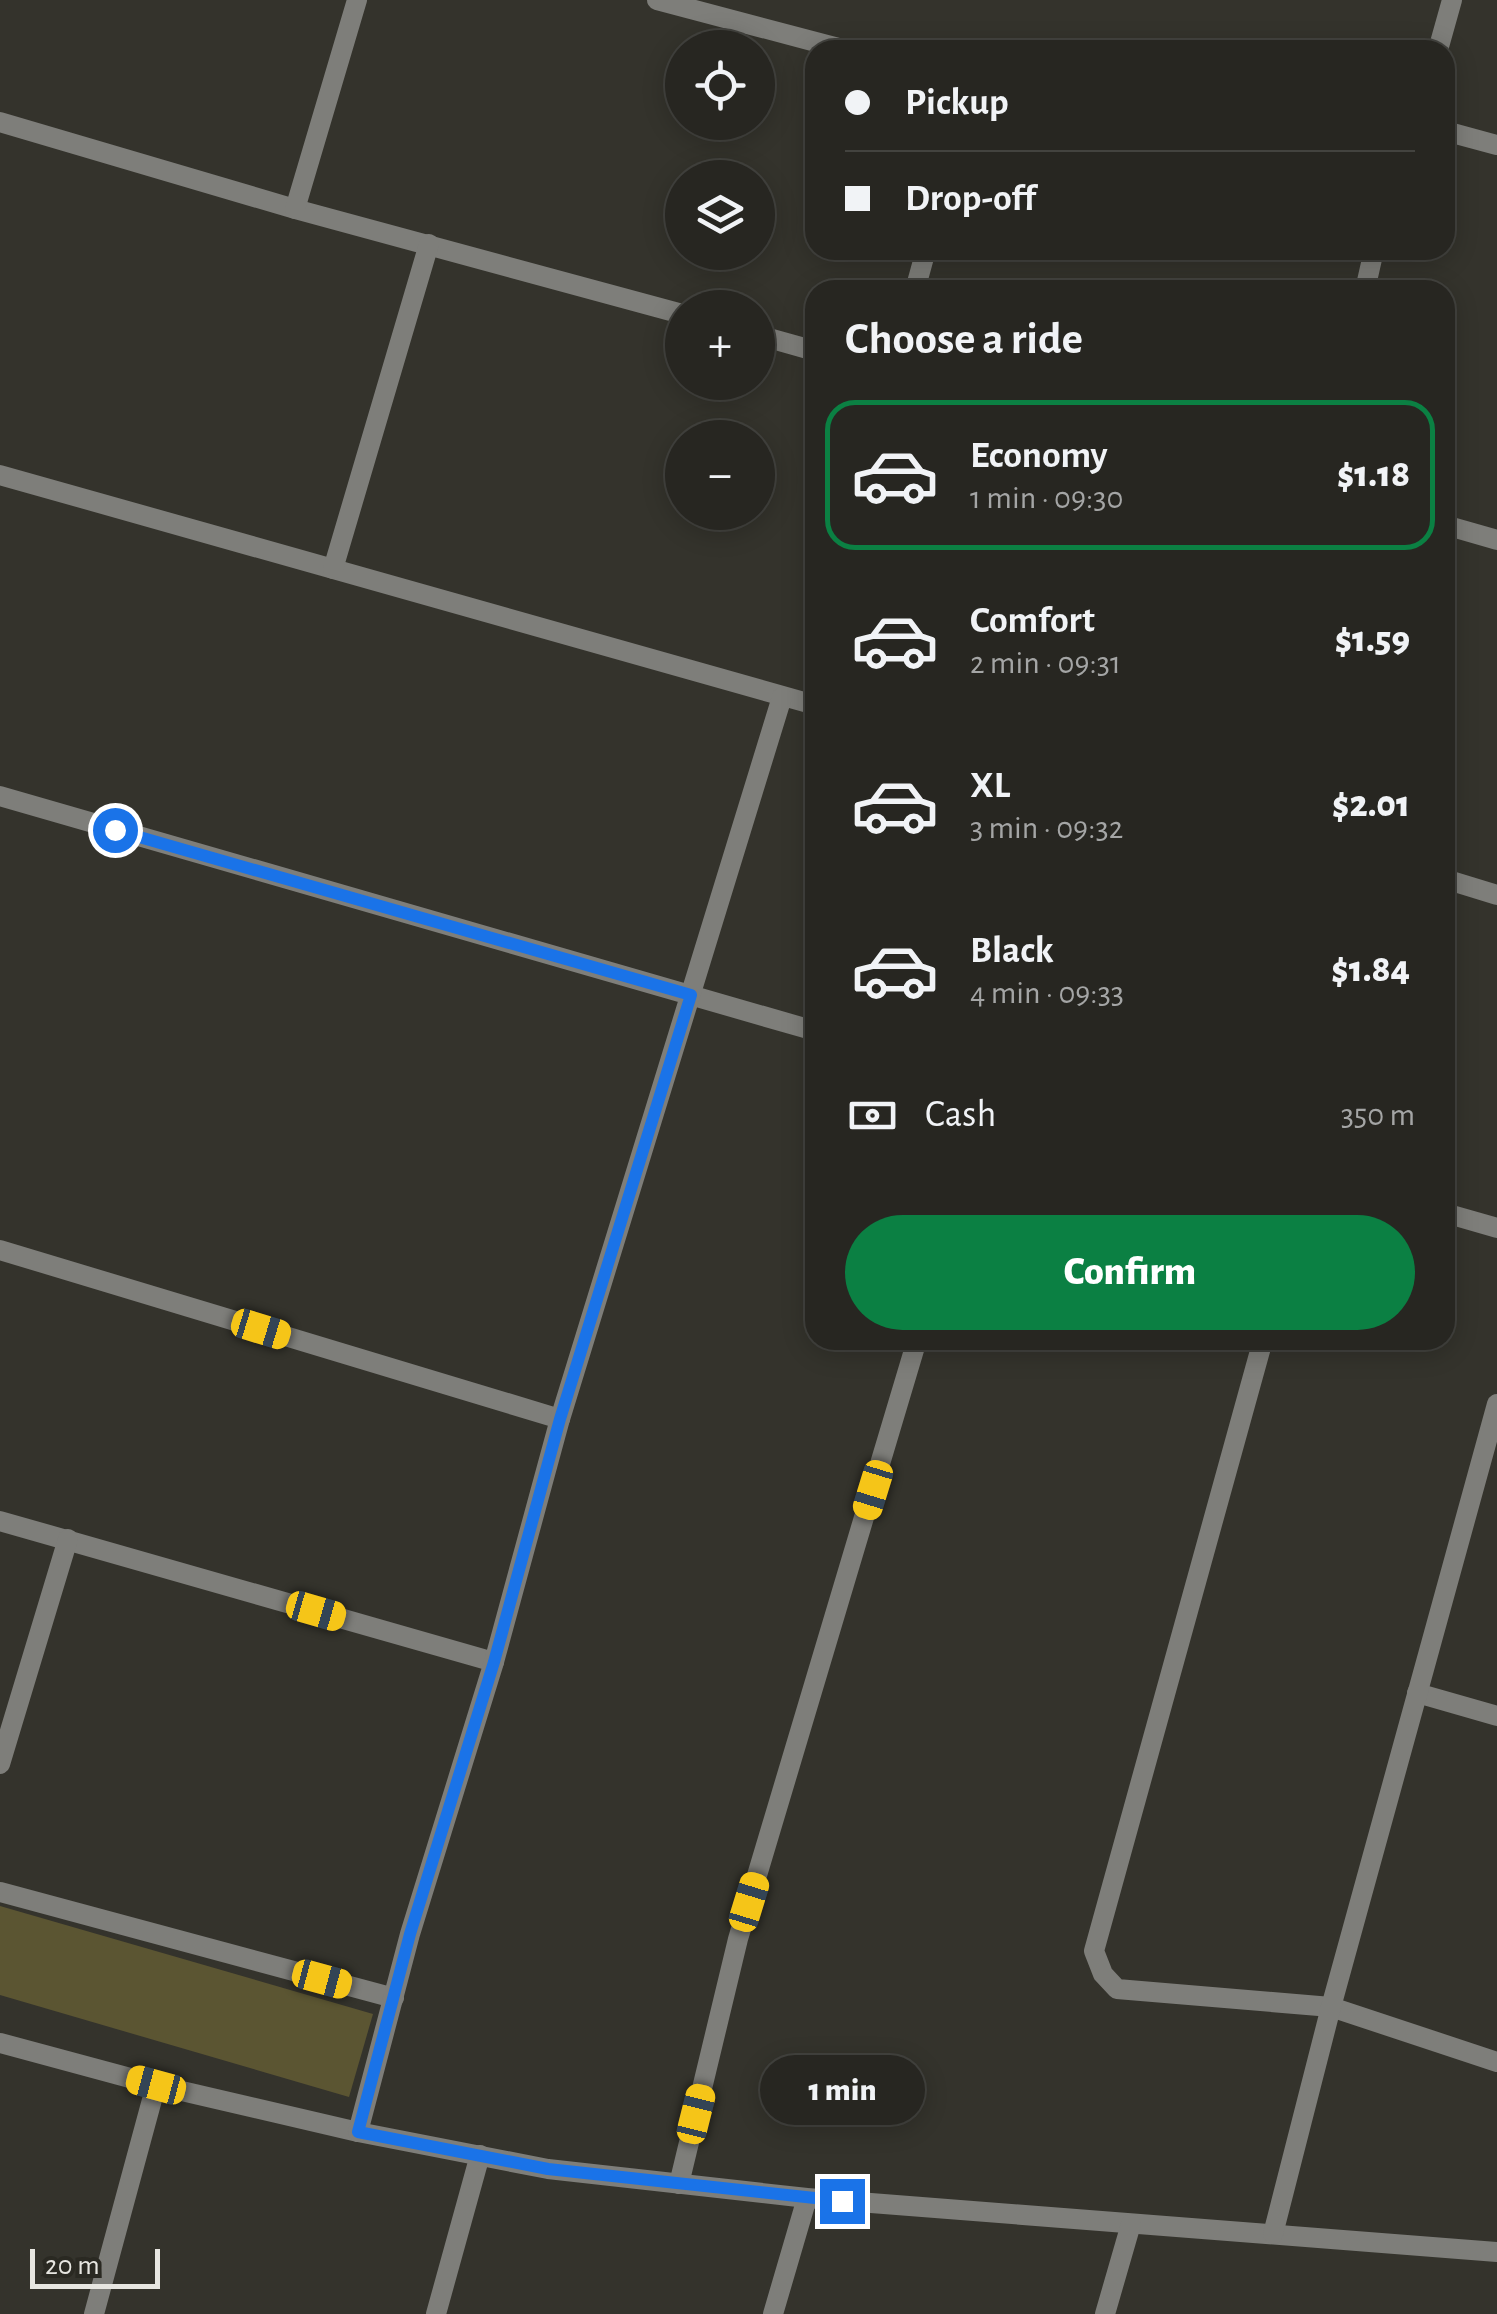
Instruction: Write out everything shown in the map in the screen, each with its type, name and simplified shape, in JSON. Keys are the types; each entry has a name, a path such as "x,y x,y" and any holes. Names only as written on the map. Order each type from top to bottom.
{"street":[{"path":"295,209 357,0"},
{"path":"657,0 808,40"},
{"path":"1441,40 1452,0"},
{"path":"0,122 295,209 665,309"},
{"path":"1455,134 1497,145"},
{"path":"333,569 429,244"},
{"path":"775,340 805,348"},
{"path":"0,474 805,703"},
{"path":"1455,528 1497,540"},
{"path":"358,2132 410,1934 494,1662 560,1419 782,697"},
{"path":"0,796 805,1028"},
{"path":"1455,882 1497,894"},
{"path":"1455,1216 1497,1228"},
{"path":"0,1250 560,1419"},
{"path":"678,2184 738,1939 915,1350"},
{"path":"1259,1350 1094,1951 1103,1974 1117,1990 1331,2007 1497,2062"},
{"path":"1274,2234 1331,2007 1497,1404"},
{"path":"0,1521 494,1662"},
{"path":"0,1764 68,1538"},
{"path":"1417,1693 1497,1716"},
{"path":"0,1892 394,1998"},
{"path":"0,2044 358,2132 548,2169 806,2198 1497,2252"},
{"path":"94,2314 156,2085"},
{"path":"436,2314 480,2155"},
{"path":"774,2314 806,2198"},
{"path":"1104,2314 1131,2224"}],"shaded area":[{"path":"0,1906 373,2014 349,2097 0,1995"}],"route":[{"path":"115,830 691,995 560,1419 494,1662 410,1934 358,2132 548,2169 842,2201"}]}
